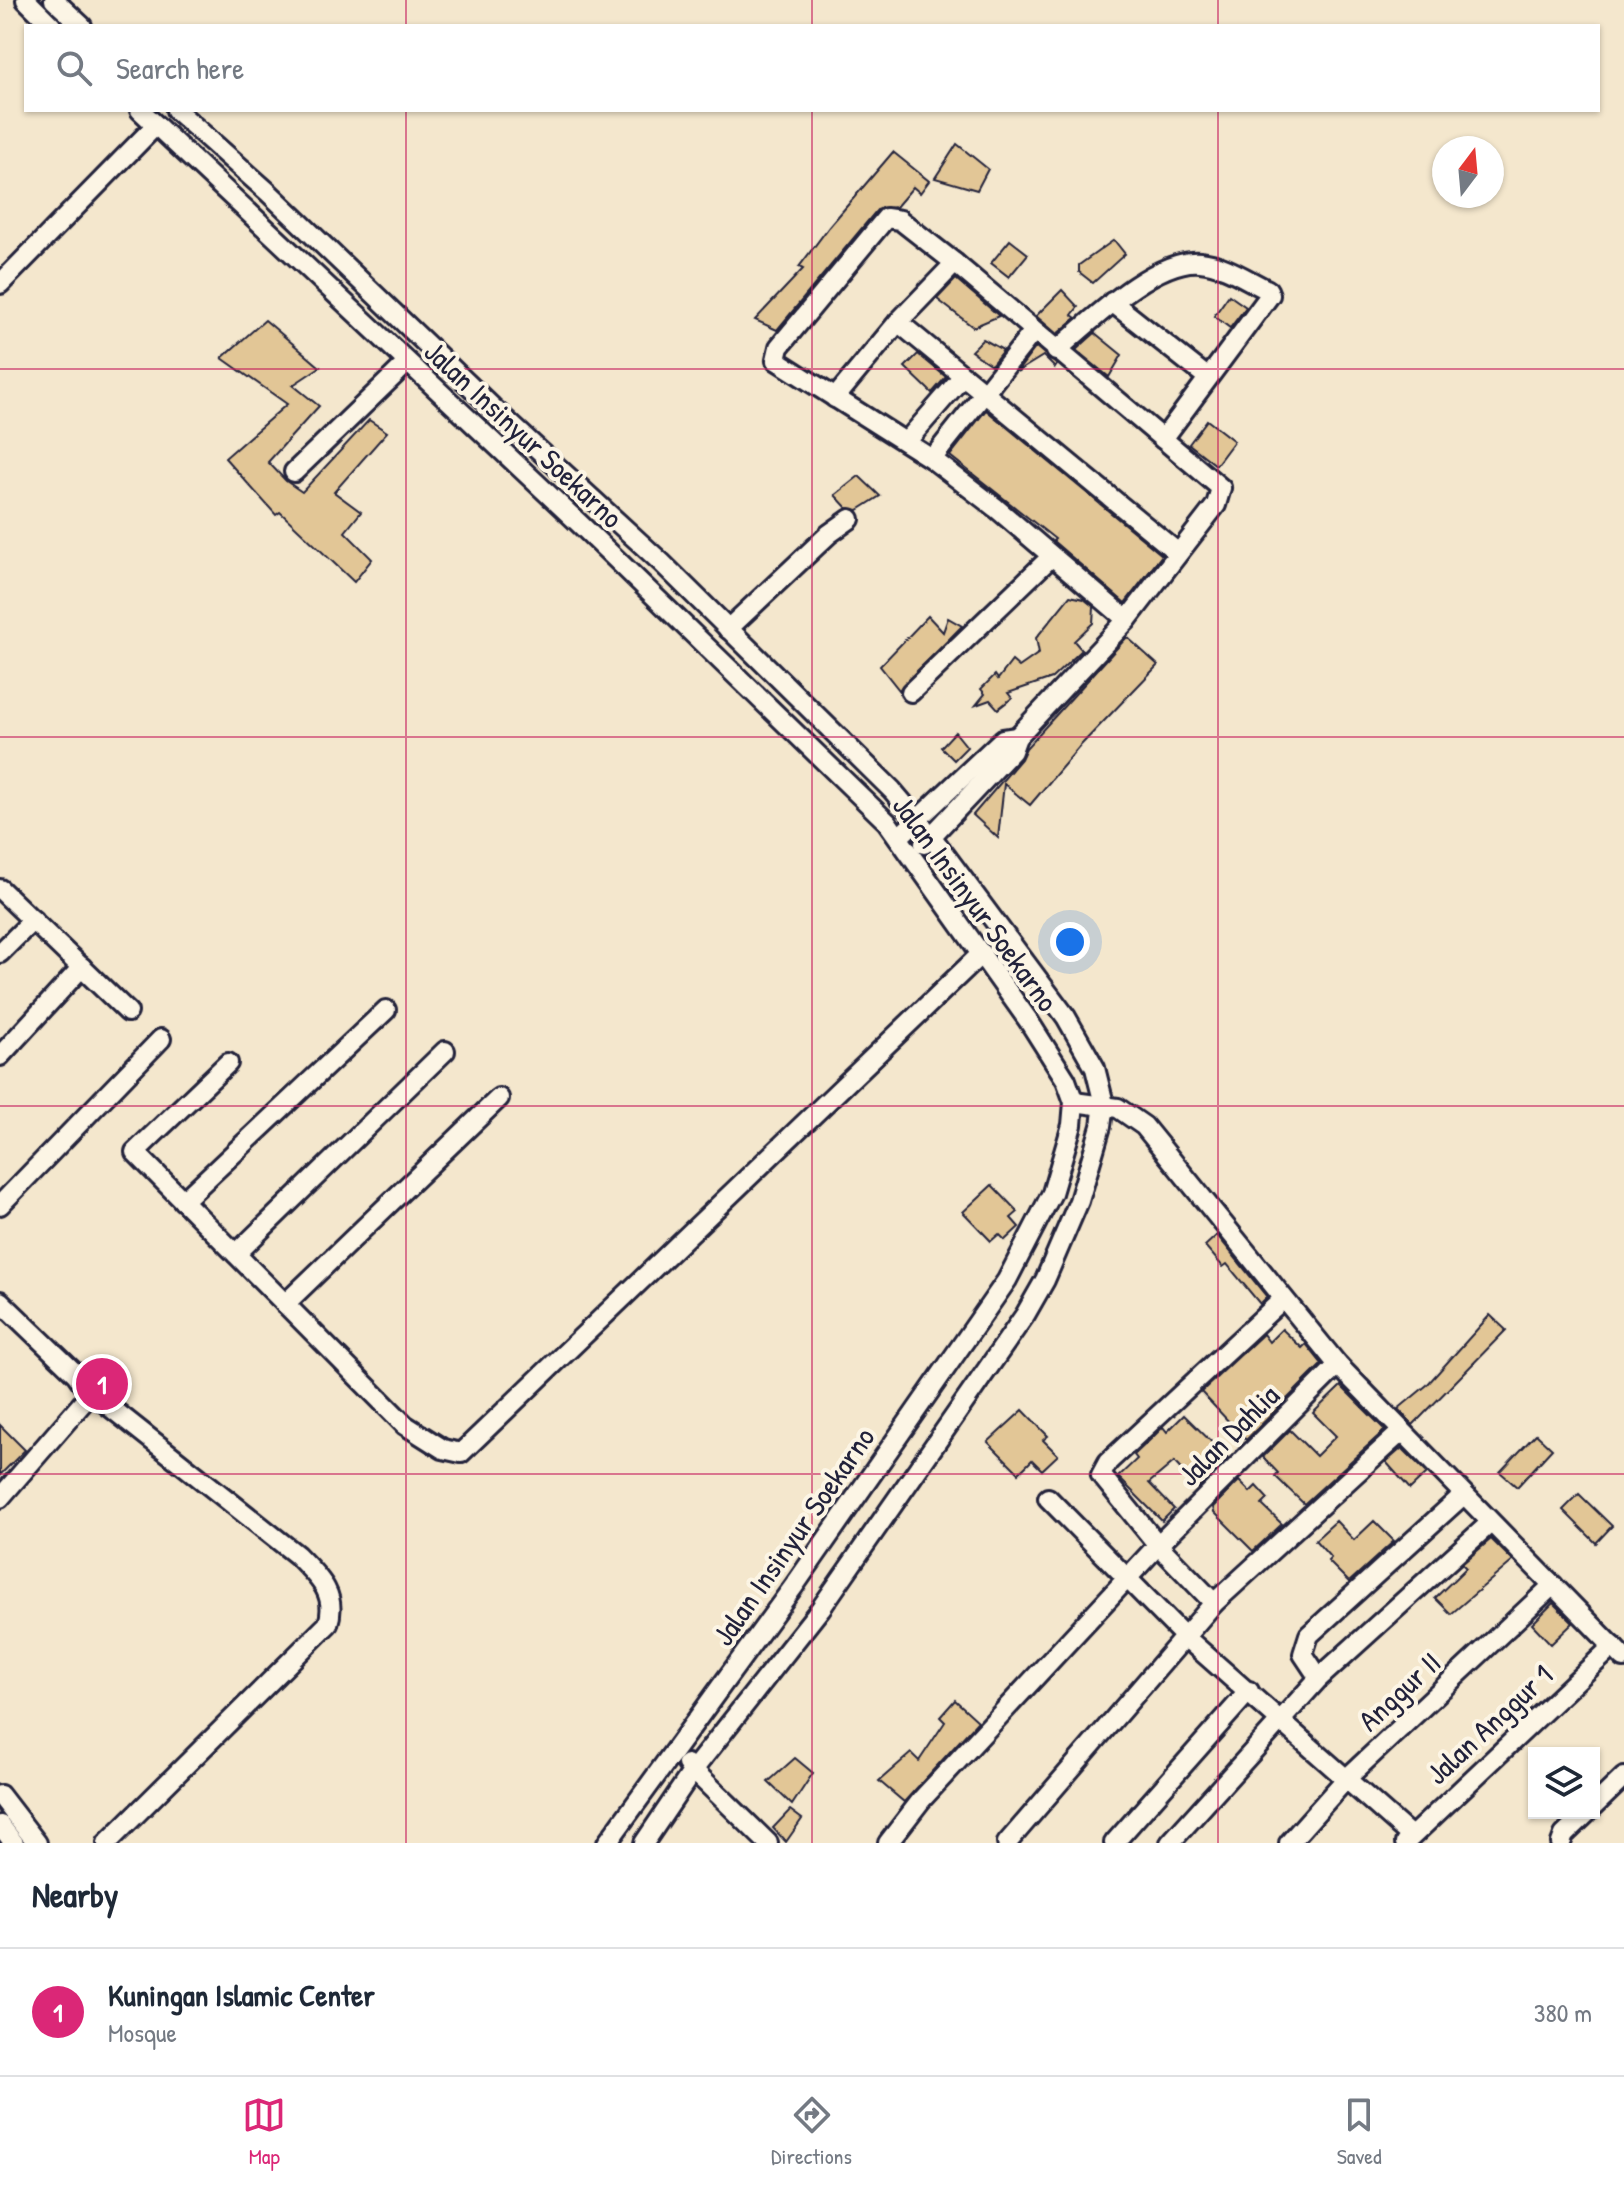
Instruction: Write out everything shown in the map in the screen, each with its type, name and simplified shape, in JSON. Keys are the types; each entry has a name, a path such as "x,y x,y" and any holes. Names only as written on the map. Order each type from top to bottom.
{"street":[{"path":"26,0 50,24"},
{"path":"54,0 80,24"},
{"name":"Jalan Insinyur Soekarno","path":"142,112 589,533 834,769 899,837 982,953 1066,1080 1074,1102 1072,1125 1052,1193 1031,1240 996,1296 794,1586 607,1843"},
{"name":"Jalan Insinyur Soekarno","path":"178,112 268,192 728,629 918,819 1082,1042 1095,1068 1104,1104 1092,1165 1045,1280 1025,1315 821,1608 694,1769 644,1843"},
{"path":"0,284 156,125"},
{"path":"914,856 1012,751 1017,737 1127,620 1216,505 1221,488 955,263 900,220 890,217 882,221 776,354 782,365 932,459 1127,620"},
{"path":"1056,351 1112,302 1184,262 1213,264 1268,290 1270,295 1163,439"},
{"path":"835,398 898,322 955,263"},
{"path":"1112,302 1207,377"},
{"path":"898,322 1178,553"},
{"path":"932,459 1033,332"},
{"path":"294,472 407,363"},
{"path":"906,442 963,376"},
{"path":"589,533 608,515"},
{"path":"728,629 829,534 850,519"},
{"path":"911,692 1051,557"},
{"path":"899,837 1003,739 1017,737"},
{"path":"0,889 128,1012"},
{"path":"0,953 33,920"},
{"path":"228,1063 135,1152 405,1425 443,1449 461,1453 982,953"},
{"path":"0,1056 82,967"},
{"path":"183,1201 386,1010"},
{"path":"0,1205 161,1039"},
{"path":"236,1254 445,1051"},
{"path":"285,1304 499,1098"},
{"path":"1074,1102 1104,1104 1129,1114 1144,1126 1282,1300 1338,1365 1400,1433 1618,1652"},
{"path":"996,1296 1025,1315"},
{"path":"1214,1603 1103,1481 1104,1467 1282,1300"},
{"path":"0,1301 76,1374 86,1388 297,1555 326,1585 332,1610 328,1624 107,1843"},
{"name":"Jalan Dahlia","path":"891,1842 922,1799 1126,1579 1338,1365"},
{"path":"0,1498 86,1399 86,1388"},
{"path":"1007,1843 1214,1603 1400,1433"},
{"path":"1319,1678 1303,1654 1309,1635 1462,1496"},
{"path":"1048,1498 1184,1636 1416,1838"},
{"path":"1170,1843 1319,1678 1489,1524"},
{"name":"Anggur II","path":"1289,1843 1346,1779 1553,1585"},
{"path":"794,1586 821,1608"},
{"name":"Jalan Anggur 1","path":"1416,1838 1618,1652"},
{"path":"1114,1843 1249,1691"},
{"path":"673,1755 694,1769 768,1843"},
{"path":"1600,1800 1624,1777"},
{"path":"0,1795 37,1843"},
{"path":"1561,1843 1564,1835 1581,1819"},
{"path":"0,1825 14,1843"}],"building":[{"path":"957,144 988,169 977,190 935,178"},
{"path":"893,152 929,181 920,193 913,187 896,207 877,210 777,330 755,320 803,269 799,267 829,227"},
{"path":"1010,240 1028,254 1009,277 991,263"},
{"path":"1114,240 1125,254 1093,283 1079,272 1079,265"},
{"path":"956,279 999,316 973,327 937,299"},
{"path":"1062,290 1078,307 1072,315 1076,318 1057,334 1036,316"},
{"path":"1229,295 1246,307 1230,328 1214,316"},
{"path":"265,320 320,367 293,385 319,406 268,462 286,481 302,492 369,420 387,432 334,492 361,512 345,532 372,559 354,582 280,512 276,515 225,458 287,404 222,358"},
{"path":"1095,333 1122,355 1109,377 1076,350"},
{"path":"983,339 1003,350 991,365 971,351"},
{"path":"1036,347 1057,365 1055,368 1043,356 1017,372"},
{"path":"918,354 946,377 932,393 905,367"},
{"path":"986,410 1162,555 1125,603 1053,541 1055,539 950,456"},
{"path":"1207,420 1234,441 1216,465 1189,444"},
{"path":"859,476 880,496 858,510 847,508 835,495"},
{"path":"1070,596 1084,599 1094,607 1093,623 1074,641 1082,650 1052,678 1008,693 1012,698 998,709 990,700 976,705 985,694 981,689 995,675 998,679 1012,661 1019,667 1039,653 1036,638"},
{"path":"928,616 943,632 948,618 962,626 899,690 880,666"},
{"path":"1127,637 1158,665 1080,746 1030,805 1004,784 998,838 973,815 1021,759 1026,748"},
{"path":"955,732 967,747 954,760 941,747"},
{"path":"992,1185 1018,1212 1011,1218 1019,1227 1005,1240 999,1234 991,1241 963,1212"},
{"path":"1217,1235 1267,1297 1260,1304 1227,1264 1223,1267 1205,1246"},
{"path":"1490,1315 1506,1330 1413,1425 1398,1409 1427,1385"},
{"path":"1282,1329 1302,1348 1306,1344 1322,1364 1246,1440 1201,1392 1263,1334 1269,1342"},
{"path":"1341,1386 1385,1430 1304,1504 1275,1476 1278,1473 1263,1457 1290,1430 1316,1456 1336,1436 1313,1413"},
{"path":"1023,1410 1048,1436 1043,1440 1058,1455 1042,1470 1032,1460 1019,1473 988,1442"},
{"path":"1184,1415 1228,1458 1198,1488 1174,1462 1149,1483 1174,1509 1162,1521 1118,1477 1137,1459 1134,1455 1163,1427 1167,1432"},
{"path":"0,1425 25,1450 0,1475"},
{"path":"1536,1434 1552,1449 1517,1487 1500,1472"},
{"path":"1402,1448 1427,1473 1410,1489 1386,1462"},
{"path":"1239,1481 1250,1492 1256,1486 1268,1499 1262,1505 1282,1524 1253,1551 1214,1512 1213,1507"},
{"path":"1579,1494 1612,1526 1596,1543 1563,1510"},
{"path":"1336,1521 1354,1540 1374,1521 1394,1541 1349,1582 1328,1561 1331,1558 1315,1540"},
{"path":"1491,1539 1513,1561 1451,1614 1435,1598 1466,1568 1462,1564"},
{"path":"1553,1603 1573,1623 1551,1644 1532,1624"},
{"path":"955,1700 978,1721 904,1802 879,1781 911,1753 919,1761 945,1722 940,1717"},
{"path":"795,1758 813,1773 792,1805 768,1782"},
{"path":"790,1810 802,1819 786,1842 773,1828"}],"place":[{"name":"Kuningan Islamic Center","path":"102,1384"}]}
